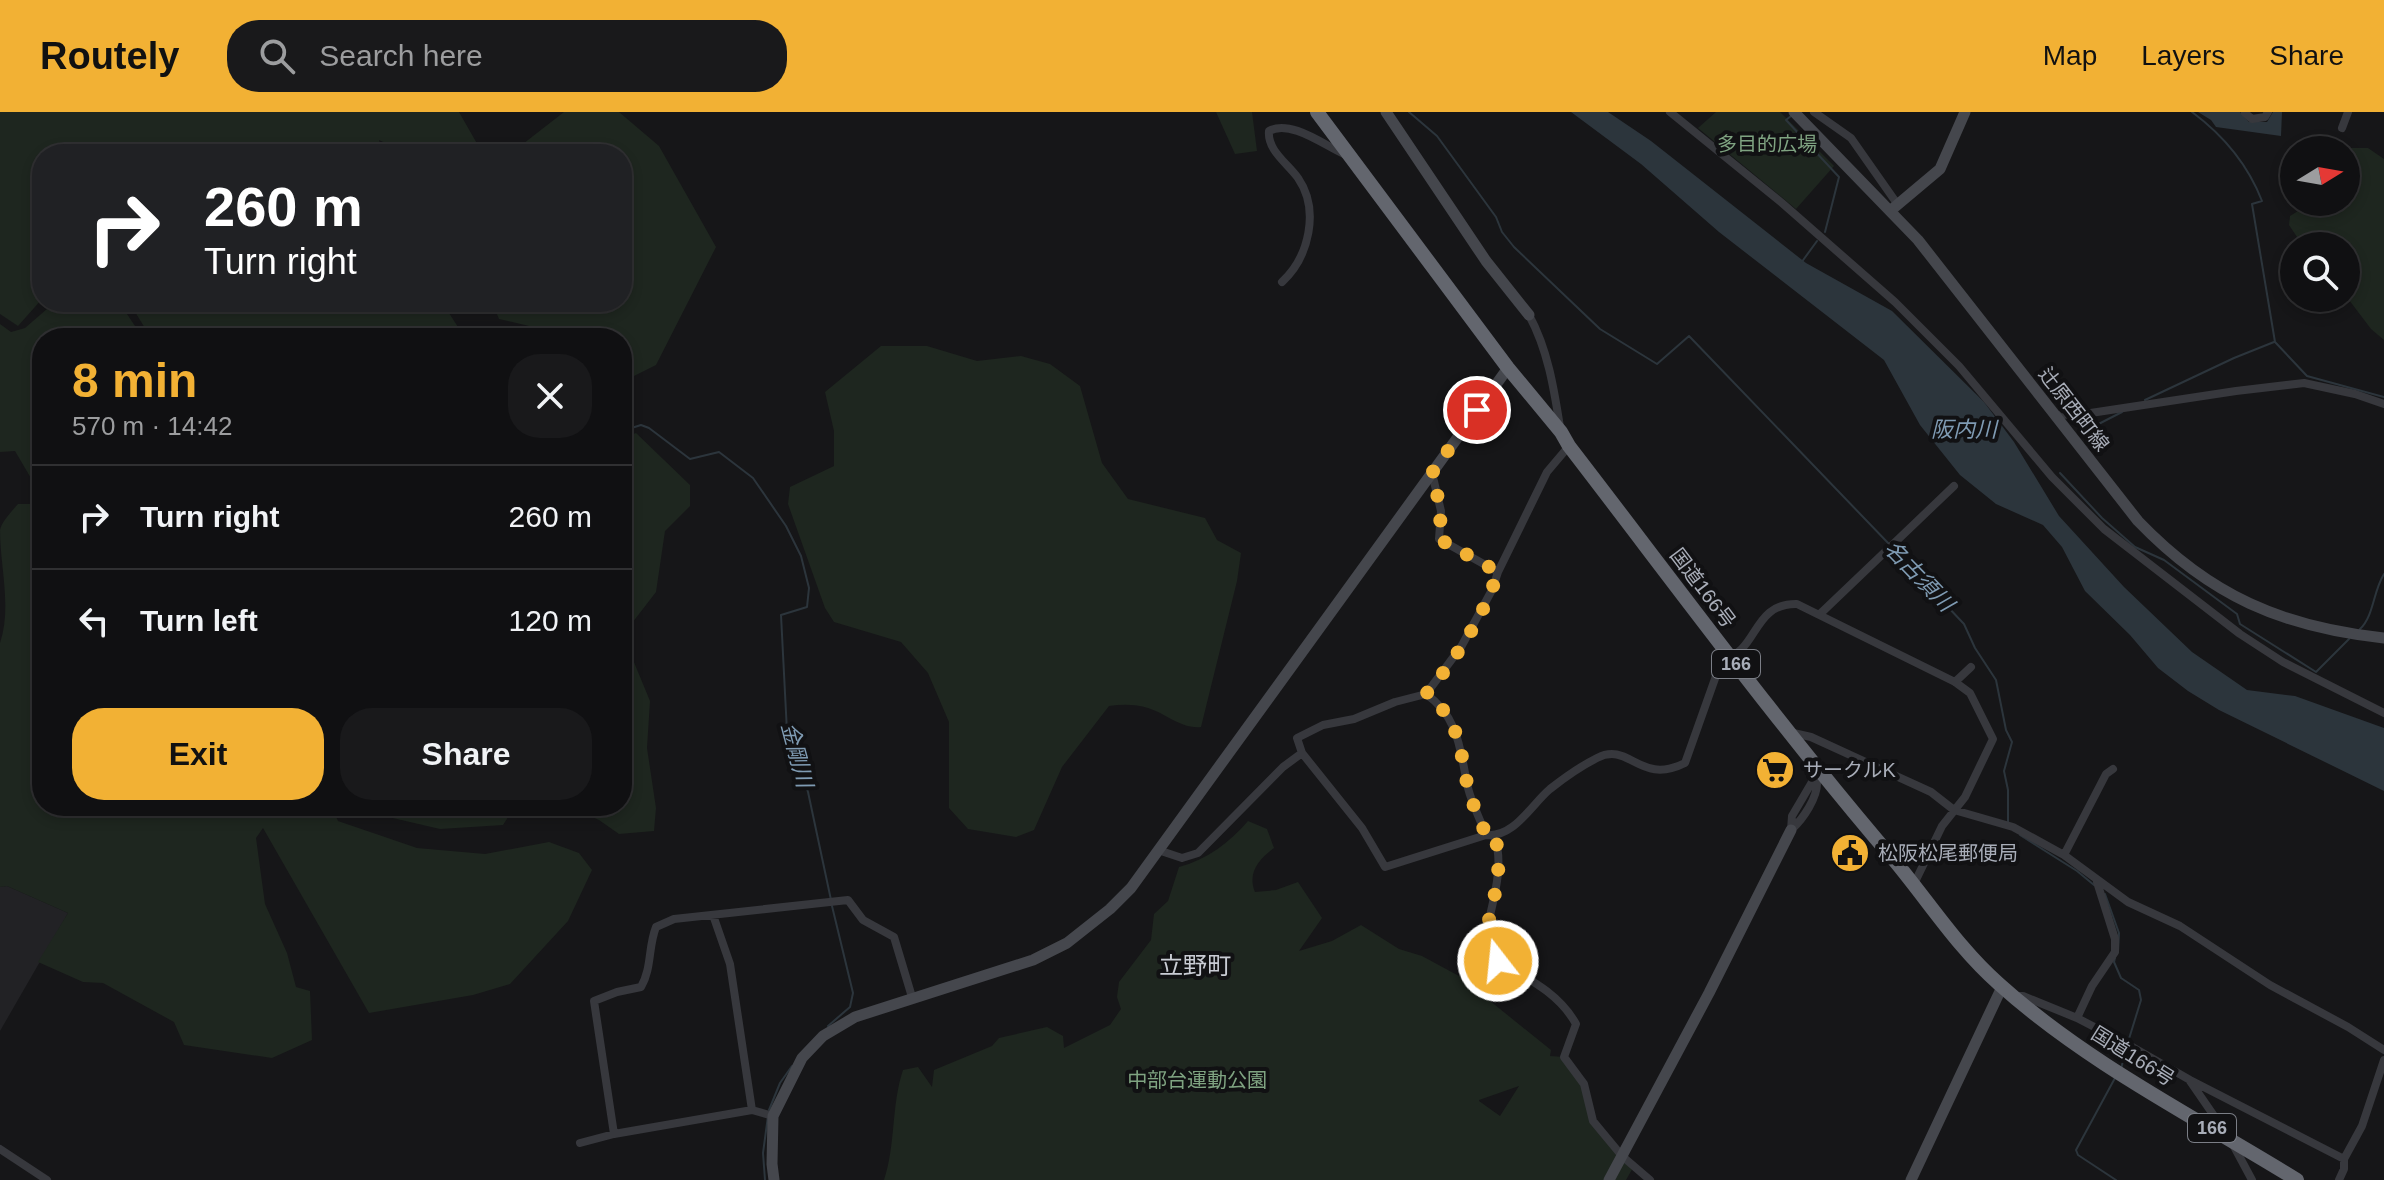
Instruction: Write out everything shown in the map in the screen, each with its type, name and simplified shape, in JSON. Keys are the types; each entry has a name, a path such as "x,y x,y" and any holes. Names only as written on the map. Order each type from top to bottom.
{"highway":[{"name":"国道166号","path":"1317,112 1508,368 1561,432 1789,732 1819,778 1914,884 1969,957 2062,1035 2110,1068 2297,1180"}],"street":[{"path":"1386,112 1486,261 1529,315 1537,330 1551,376 1561,432"},
{"path":"1670,112 1895,302 1959,366 2073,500 2125,547 2283,662 2384,713"},
{"path":"1814,112 1851,138 1894,208 1940,169 1965,112"},
{"path":"2245,113 2252,119 2265,117 2268,112"},
{"path":"2342,128 2348,112"},
{"name":"辻原西町線","path":"1798,113 1894,208 2138,521 2184,563 2232,595 2265,611 2306,626 2384,638"},
{"path":"1282,282 1301,258 1308,236 1309,205 1302,185 1269,142 1269,131 1281,127 1294,130 1352,158"},
{"path":"774,1180 773,1116 802,1058 823,1036 855,1017 1033,960 1067,943 1131,888 1508,368"},
{"path":"2056,415 2304,383 2384,404"},
{"path":"1569,446 1547,472 1492,590 1461,647 1426,694 1395,702 1354,719 1323,725 1297,738 1302,753 1362,828 1385,867 1514,826 1550,790 1598,757 1611,753 1626,757 1647,769 1663,771 1685,763 1722,659 1740,651 1772,608 1797,604 1955,682 1970,693 1993,739 1965,797 1942,826 1914,884"},
{"path":"1432,473 1441,511 1439,539 1498,572"},
{"path":"1820,614 1954,486"},
{"path":"1955,682 1971,667"},
{"path":"1426,694 1437,702 1460,739 1468,791 1498,846 1497,883 1487,929 1499,948 1498,961 1542,986 1569,1011 1576,1024 1564,1057 1584,1084 1593,1121 1622,1156 1650,1180"},
{"path":"1789,732 1811,737 1931,792 1954,810 2010,826 2064,855 2098,885 2180,926 2270,985 2384,1050"},
{"path":"1158,850 1182,858 1198,853 1283,767 1302,753"},
{"path":"2064,855 2106,774 2113,769"},
{"path":"1609,1180 1709,993 1791,830 1818,789 1819,778"},
{"path":"2077,1018 2092,986 2115,952 2115,939 2098,885"},
{"path":"614,1134 594,1001 641,987 648,975 651,938 656,927 674,919 848,900 863,920 894,937 912,997"},
{"path":"713,915 730,964 752,1110"},
{"path":"1911,1180 2008,992 2077,1018 2344,1159"},
{"path":"2339,1180 2344,1159 2362,1126 2384,1060"},
{"path":"2190,1080 2230,1139 2252,1180"},
{"path":"580,1143 614,1134 752,1110 773,1116"},
{"path":"0,1149 47,1180"}],"shaded area":[{"path":"7,886 68,913 0,1031 0,887"}],"green space":[{"path":"0,112 459,112 477,144 387,144 379,140 380,144 32,144 32,310 18,326 0,314"},
{"path":"564,112 619,112 659,146 716,247 656,365 632,377 632,328 537,328 499,319 496,312 632,312 632,144 523,144"},
{"path":"1216,112 1252,112 1257,151 1235,154"},
{"name":"多目的広場","path":"1716,112 1780,112 1834,166 1796,209 1698,128"},
{"path":"2360,148 2368,148 2384,159 2384,340 2358,312 2360,232 2294,232 2289,225 2290,216 2360,216"},
{"path":"43,312 126,312 136,328 32,328 32,480 15,451 0,452 0,324 11,332 25,328"},
{"path":"135,312 448,312 459,328 145,328"},
{"path":"881,346 927,346 977,361 1021,356 1050,364 1080,386 1102,463 1128,499 1205,518 1217,540 1241,553 1201,727 1180,723 1143,707 1109,706 1062,767 1034,830 1016,837 968,829 949,808 949,722 928,673 901,642 834,622 825,608 788,504 790,487 834,466 834,431 825,392"},
{"path":"636,433 690,485 690,506 665,531 656,592 632,623 632,434"},
{"path":"18,504 32,504 32,816 336,816 338,821 417,848 485,854 549,842 579,853 592,870 568,921 510,984 473,995 369,1013 263,828 256,838 265,904 287,953 296,987 310,991 312,1040 272,1058 184,1045 174,1022 103,983 83,982 38,962 68,913 7,886 0,887 0,643 5,601 0,530"},
{"path":"632,657 650,701 647,748 656,808 654,831 619,834 590,816 632,816"},
{"path":"384,816 509,816 503,825 440,829"},
{"name":"中部台運動公園","path":"1248,821 1267,829 1274,848 1256,867 1252,879 1255,892 1276,890 1298,882 1322,918 1299,951 1332,941 1361,925 1399,949 1422,956 1459,976 1551,1050 1550,1056 1564,1057 1584,1084 1593,1121 1634,1166 1626,1180 884,1180 903,1070 918,1067 932,1087 934,1070 992,1046 999,1038 1047,1027 1063,1036 1064,1048 1110,1025 1121,1009 1117,997 1119,982 1151,940 1154,914 1168,901 1179,867 1209,855","holes":["1519,1086 1500,1116 1479,1100"]}],"water":[{"name":"阪内川","path":"1571,112 1608,112 1651,141 1806,263 1892,311 1984,402 2014,442 2059,516 2124,587 2192,652 2247,690 2295,696 2384,728 2384,791 2219,710 2158,668 2085,591 2062,547 2043,525 1996,504 1960,475 1920,425 1884,360 1719,232 1641,164"},
{"path":"2198,112 2240,112 2249,122 2267,122 2273,112 2282,112 2281,136 2216,127"}],"waterway":[{"name":"名古須川","path":"1409,112 1437,136 1514,247 1600,329 1657,364 1689,336 1890,545"},
{"path":"2192,112 2233,152 2250,175 2262,201 2252,204 2275,342 2307,376 2384,397"},
{"path":"1791,116 1786,120 1839,177 1825,232"},
{"path":"1801,263 1817,241"},
{"path":"2145,400 2274,342"},
{"path":"2083,432 2122,412"},
{"name":"金剛川","path":"632,428 641,425 649,428 690,459 719,452 753,478 786,526 801,556 809,588 807,607 781,615 787,732 808,792 831,900"},
{"path":"2060,473 2102,518 2135,547 2164,560 2237,614 2240,624 2316,672 2349,639"},
{"name":"名古須川","path":"1894,550 1964,624 1996,680 2006,730 2012,742 2004,771 2008,790 2008,822"},
{"path":"2360,629 2365,624 2384,574"},
{"name":"名古須川","path":"2020,835 2094,885"},
{"name":"名古須川","path":"2105,894 2119,933 2118,952"},
{"name":"金剛川","path":"828,1026 850,1007 853,993 832,906"},
{"name":"名古須川","path":"2115,958 2121,978 2139,990 2141,1000 2128,1042"},
{"name":"名古須川","path":"2121,1069 2126,1049"},
{"name":"金剛川","path":"769,1110 780,1083 792,1066"},
{"name":"名古須川","path":"2115,1078 2076,1150 2078,1155 2116,1180"},
{"name":"金剛川","path":"765,1180 763,1153 768,1116"}],"place":[{"name":"サークルK","path":"1775,770"},
{"name":"松阪松尾郵便局","path":"1850,853"}],"district":[{"name":"立野町","path":"1195,965"}],"route":[{"path":"1477,410 1432,473 1441,511 1439,539 1498,572 1492,590 1461,647 1426,694 1437,702 1460,739 1468,791 1486,835 1494,835 1498,846 1497,883 1487,929 1499,948 1498,961"}]}
